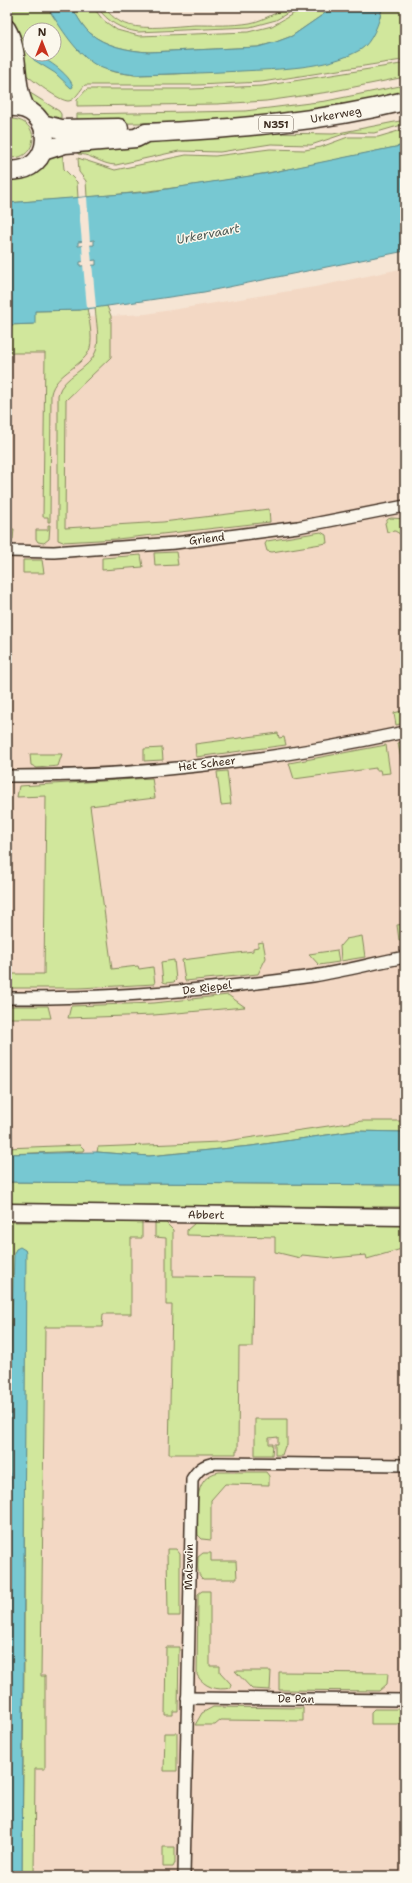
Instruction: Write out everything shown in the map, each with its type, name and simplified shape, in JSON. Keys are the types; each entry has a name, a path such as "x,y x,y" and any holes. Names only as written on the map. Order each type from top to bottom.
{"main road":[{"name":"Urkerweg","path":"43,151 65,144 136,138 146,133 243,128 296,122 354,113 405,102"},
{"path":"7,107 27,109 36,116 42,124 45,138 43,151"},
{"name":"Urkerweg","path":"42,124 61,129 136,128 146,133"},
{"name":"N351","path":"7,170 26,168 36,161 43,151"}],"street":[{"path":"7,28 16,56 21,96 27,109"},
{"name":"Griend","path":"7,551 54,552 175,543 298,526 405,506"},
{"name":"Het Scheer","path":"7,776 90,775 193,767 309,750 405,732"},
{"name":"De Riepel","path":"7,998 110,997 167,993 314,975 405,957"},
{"name":"Abbert","path":"7,1212 405,1217"},
{"name":"Malzwin","path":"184,1876 190,1491 192,1479 197,1470 204,1465 216,1463 405,1465"},
{"name":"De Pan","path":"187,1698 405,1700"}],"shaded area":[{"path":"405,268 405,1876 7,1876 7,318 53,319 146,314 315,287"}],"green space":[{"path":"7,7 47,7 58,22 22,22 22,62 62,62 62,28 71,41 98,66 114,72 135,75 175,74 300,66 380,18 382,7 399,7 405,15 405,62 402,60 262,82 198,85 85,85 76,97 69,101 59,98 24,73 16,33 7,18"},
{"path":"72,7 93,7 103,20 117,30 139,36 248,32 272,26 305,7 334,7 292,36 258,47 149,52 118,47 96,38 80,21"},
{"path":"97,7 104,7 114,18 124,24 136,26 170,27 250,23 286,9 298,7 276,20 250,27 138,32 120,27 110,21"},
{"path":"401,64 405,67 405,77 329,92 266,101 217,104 77,106 77,100 87,89 192,89 262,86"},
{"path":"405,85 405,94 301,113 200,122 77,124 77,114 245,111 326,101"},
{"path":"27,91 59,111 61,114 61,124 41,111"},
{"path":"13,119 23,122 29,127 32,134 30,149 25,154 17,158 7,157 7,120"},
{"path":"405,120 405,124 374,133 350,132 311,145 271,144 220,152 179,151 116,165 111,165 83,154 78,154 78,148 273,133 333,134"},
{"path":"405,129 405,145 247,177 167,189 87,197 86,181 79,172 78,158 115,170 186,155 215,156 270,149 305,150 321,147 348,137 378,137"},
{"path":"62,151 64,169 77,182 78,198 7,203 7,178"},
{"path":"107,306 111,316 111,357 66,400 65,528 163,522 269,509 270,522 117,539 63,542 58,540 58,395 65,382 93,358 98,341 95,307"},
{"path":"87,308 91,333 90,348 83,359 58,380 51,394 50,522 48,522 48,517 43,517 45,353 7,353 7,325 34,324 34,311 80,310"},
{"path":"391,518 405,519 405,537 395,531 387,532 385,523"},
{"path":"48,525 50,525 49,539 44,543 38,542 36,539 36,530 48,530"},
{"path":"7,529 14,529 13,539 7,542"},
{"path":"321,532 326,535 327,543 272,552 267,551 265,544 267,541"},
{"path":"176,552 178,565 155,566 154,553"},
{"path":"141,555 143,567 102,570 102,558"},
{"path":"23,560 42,560 44,573 23,573"},
{"path":"405,710 405,723 396,725 394,713"},
{"path":"278,733 279,738 284,737 286,745 196,757 195,744"},
{"path":"405,741 405,770 403,770 398,743"},
{"path":"386,745 390,773 381,774 380,770 376,770 376,768 294,779 289,763"},
{"path":"162,748 163,760 144,761 144,749"},
{"path":"30,754 62,754 58,766 37,768 31,765"},
{"path":"227,771 231,804 221,805 217,772"},
{"path":"152,778 155,798 90,806 112,969 138,966 139,969 153,967 155,984 79,988 10,988 7,985 7,974 44,974 46,796 17,797 19,786"},
{"path":"405,924 405,939 399,940 397,925"},
{"path":"362,936 365,957 341,961 340,946 346,939"},
{"path":"263,942 266,958 258,974 185,981 182,960 253,951 253,948 258,947 258,943"},
{"path":"337,950 339,962 319,965 309,954"},
{"path":"174,960 176,980 174,982 163,982 161,962"},
{"path":"228,995 245,1007 154,1015 68,1018 71,1006 154,1003"},
{"path":"7,1006 48,1006 51,1018 7,1018"},
{"path":"362,1121 405,1121 405,1132 354,1131 251,1146 149,1156 97,1152 98,1147 220,1142"},
{"path":"80,1145 84,1149 83,1151 7,1154 7,1148"},
{"path":"7,1182 405,1185 405,1207 7,1204"},
{"path":"7,1222 142,1222 142,1238 131,1238 131,1314 103,1314 102,1327 45,1327 41,1676 45,1676 45,1769 35,1769 34,1876 22,1876 25,1250 8,1667 7,1876"},
{"path":"155,1223 166,1223 173,1230 173,1276 253,1277 252,1347 239,1347 238,1450 236,1450 236,1454 169,1454 172,1305 166,1305 166,1238 155,1237"},
{"path":"195,1223 401,1225 405,1230 405,1248 367,1259 366,1255 333,1258 302,1255 300,1258 275,1252 275,1237 187,1235 187,1230"},
{"path":"255,1419 287,1419 287,1446 285,1446 282,1455 275,1455 275,1444 278,1444 278,1437 269,1438 269,1444 273,1444 272,1455 255,1455"},
{"path":"219,1472 266,1472 269,1476 269,1485 225,1484 211,1500 211,1540 202,1539 198,1535 197,1507 200,1488 210,1475"},
{"path":"167,1549 176,1549 180,1554 180,1616 168,1616"},
{"path":"203,1553 211,1553 211,1561 236,1561 237,1579 203,1579 198,1572 198,1557"},
{"path":"202,1591 210,1591 210,1666 220,1666 220,1672 231,1684 230,1688 220,1689 211,1687 203,1683 197,1675 198,1594"},
{"path":"166,1647 179,1647 178,1711 173,1711 173,1715 165,1715"},
{"path":"235,1671 271,1671 270,1690 252,1689"},
{"path":"279,1672 388,1673 387,1684 379,1691 279,1690"},
{"path":"213,1707 303,1708 303,1721 221,1720 215,1725 195,1725 202,1713"},
{"path":"374,1709 405,1709 405,1724 371,1724 371,1712"},
{"path":"165,1733 177,1733 177,1771 164,1771"},
{"path":"163,1847 175,1847 175,1863 173,1867 163,1867"}],"water":[{"path":"47,7 72,7 80,21 96,38 118,47 149,52 258,47 292,36 334,7 382,8 372,37 364,47 347,56 333,61 302,67 215,72 135,75 107,70 90,61 83,55 62,30 62,22 57,22"},
{"path":"37,62 49,62 56,66 67,77 73,87 71,88 55,73"},
{"name":"Urkervaart","path":"405,145 405,251 204,292 80,310 35,311 35,324 7,325 7,203 148,192 269,173","holes":["94,240 94,245 78,246 78,242","96,260 96,265 80,266 80,262"]},
{"path":"354,1131 405,1132 405,1185 7,1182 7,1154 97,1152 149,1156 251,1146"},
{"path":"20,1247 25,1250 26,1253 22,1876 8,1876 11,1357 14,1253 16,1249"}],"pier":[{"path":"87,197 90,243 82,243 78,198"},
{"path":"90,243 92,263 83,263 82,244"},
{"path":"92,263 96,307 87,308 83,264"}]}
